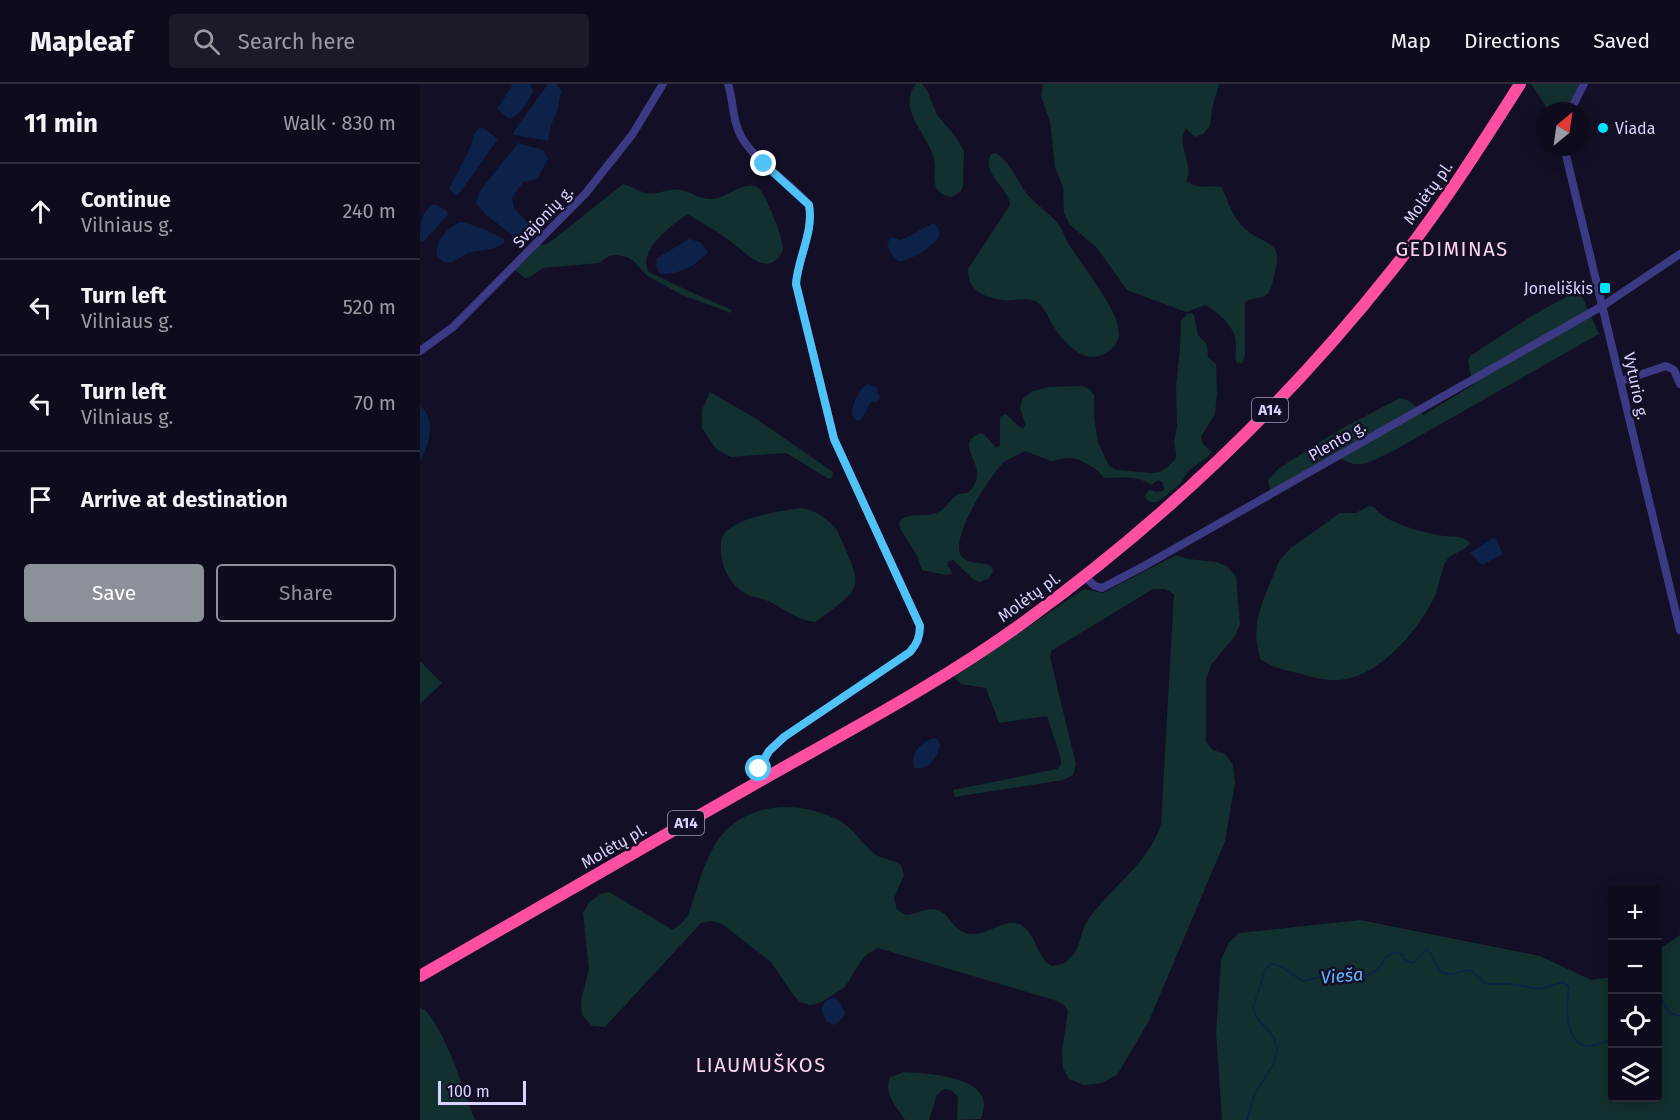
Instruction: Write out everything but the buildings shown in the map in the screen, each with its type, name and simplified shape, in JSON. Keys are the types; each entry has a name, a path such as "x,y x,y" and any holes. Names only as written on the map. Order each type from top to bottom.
{"highway":[{"name":"Molėtų pl.","path":"420,976 862,724 952,670 1022,624 1085,576 1179,498 1244,436 1347,326 1415,239 1469,164 1520,84"}],"street":[{"name":"Svajonių g.","path":"420,351 453,327 585,194 632,135 663,84"},
{"path":"728,84 735,121 742,138 764,164 809,205 811,225 797,268 796,284 834,439 920,626 918,642 910,652 784,737 769,751 759,769 760,781"},
{"path":"1575,102 1584,84"},
{"name":"Vyturio g.","path":"1566,156 1604,305 1636,450 1680,630"},
{"path":"1604,305 1680,254"},
{"name":"Plento g.","path":"1085,576 1095,586 1102,588 1604,305"},
{"path":"1621,381 1666,366 1674,370 1680,384"}],"green space":[{"path":"916,84 922,84 927,90 937,115 956,137 964,151 963,186 961,191 952,197 941,193 936,187 935,166 931,150 911,112 911,93"},
{"path":"1043,84 1219,84 1210,126 1203,134 1195,137 1186,129 1183,135 1188,168 1186,181 1200,187 1222,187 1236,219 1251,234 1271,245 1277,255 1269,292 1263,297 1245,303 1245,355 1242,364 1236,362 1234,333 1214,310 1205,305 1186,312 1127,290 1097,248 1070,225 1064,213 1063,187 1055,167 1050,121 1041,96"},
{"path":"1531,84 1579,84 1570,102 1543,102"},
{"path":"996,153 1009,166 1026,193 1059,225 1113,312 1119,335 1115,345 1105,354 1092,357 1076,351 1061,337 1042,307 1035,301 990,297 978,292 971,283 968,269 1010,205 990,168 991,154"},
{"path":"623,184 645,193 677,189 709,199 718,198 746,186 757,187 765,197 773,216 783,250 771,263 756,261 724,236 688,214 665,231 651,247 646,264 649,272 732,310 731,313 682,295 646,275 634,261 627,257 616,255 609,256 599,263 543,268 525,278 514,269 538,245 545,245 553,240"},
{"path":"1579,290 1599,334 1370,462 1351,463 1334,454 1270,491 1268,480 1278,469 1339,430 1400,398 1413,404 1423,415 1473,385 1468,361 1470,356 1535,314"},
{"path":"1192,313 1198,335 1207,344 1208,357 1216,364 1217,393 1215,414 1201,437 1203,444 1212,452 1188,471 1181,483 1158,502 1150,502 1144,497 1149,490 1163,491 1162,482 1158,480 1151,485 1135,478 1104,478 1097,470 1078,459 1067,458 1051,461 1025,451 1004,462 998,469 972,508 960,537 959,549 962,557 992,567 993,572 988,579 979,582 973,579 953,560 948,561 947,565 952,574 922,570 899,522 906,517 936,513 957,495 968,493 975,483 977,474 969,444 972,438 981,433 996,448 1000,445 1000,417 1006,414 1023,428 1026,425 1020,408 1023,398 1031,392 1048,387 1082,386 1089,389 1094,395 1098,442 1109,466 1117,470 1152,473 1160,472 1168,467 1176,458 1174,442 1177,427 1176,386 1181,321 1187,314"},
{"path":"710,392 755,418 833,472 832,477 829,479 786,453 731,457 716,449 702,428 702,410"},
{"path":"1369,506 1374,507 1386,518 1416,530 1461,538 1470,543 1447,559 1435,595 1412,633 1378,665 1352,678 1334,680 1318,678 1278,668 1260,659 1256,638 1257,621 1279,561 1291,548 1340,513 1356,513"},
{"path":"801,508 811,510 821,516 837,530 855,575 852,591 815,622 798,617 769,601 749,595 739,589 725,569 721,553 722,537 736,524 758,516"},
{"path":"1176,555 1188,559 1217,562 1228,567 1236,577 1240,624 1235,636 1211,665 1206,679 1206,742 1213,750 1225,754 1233,765 1235,783 1225,841 1149,1021 1117,1075 1102,1083 1084,1085 1069,1079 1063,1068 1062,1051 1068,1011 1064,1005 1054,1000 878,948 867,954 861,961 845,987 820,1003 810,1005 800,1002 794,996 771,962 722,924 711,921 701,923 605,1027 592,1026 582,1015 581,1001 589,969 583,913 589,902 609,892 673,930 688,915 705,866 722,835 733,824 747,816 778,807 794,807 827,815 841,822 876,855 901,865 904,875 894,898 897,910 906,915 926,910 938,910 947,916 958,929 968,934 982,933 1007,923 1019,924 1029,933 1042,957 1051,966 1067,961 1076,949 1086,923 1138,864 1147,852 1161,824 1174,594 1165,589 1153,589 1051,651 1050,657 1076,765 1073,775 1063,780 955,797 953,790 1057,769 1061,764 1061,759 1047,716 999,723 986,688 961,684 954,677 1084,589 1103,593"},
{"path":"420,661 442,683 420,704"},
{"path":"1360,920 1540,956 1591,980 1608,978 1608,1102 1662,1102 1662,947 1680,935 1680,1120 1222,1120 1216,1033 1221,960 1229,942 1239,933"},
{"path":"420,1007 428,1014 444,1041 475,1120 420,1120"},
{"path":"904,1072 947,1077 969,1084 982,1096 984,1108 981,1119 957,1120 958,1097 951,1090 943,1089 937,1095 929,1120 905,1120 888,1089 890,1077"}],"water":[{"path":"513,84 530,84 533,91 524,107 510,119 497,109"},
{"path":"548,84 556,84 562,91 548,141 514,135 514,131"},
{"path":"479,128 483,128 498,139 456,195 449,189 471,146 474,134"},
{"path":"518,143 543,150 548,159 537,179 523,182 512,198 514,208 531,226 530,230 519,240 486,215 476,203 480,191"},
{"path":"432,205 437,205 447,211 448,215 423,242 420,240 422,221 425,212"},
{"path":"461,222 496,235 504,239 504,243 495,248 468,253 453,262 444,262 437,257 440,240 447,231"},
{"path":"934,223 939,236 933,244 903,261 893,257 887,246 890,237 901,240"},
{"path":"689,239 700,242 708,252 686,269 660,274 656,266 657,258"},
{"path":"867,384 877,388 880,398 876,402 871,402 861,420 856,421 852,415 853,406 858,394"},
{"path":"420,406 428,418 430,432 420,461"},
{"path":"1492,538 1496,539 1503,554 1482,565 1470,553"},
{"path":"933,738 937,739 940,744 935,758 924,767 914,768 913,758 917,750"},
{"path":"834,997 839,1001 845,1013 843,1018 834,1025 827,1022 821,1009 825,1001"}],"waterway":[{"name":"Vieša","path":"1247,1120 1254,1095 1273,1065 1277,1050 1274,1037 1257,1018 1253,1008 1266,968 1271,964 1303,981 1323,976 1338,980 1371,974 1380,967 1387,956 1395,952 1403,955 1406,961 1414,963 1427,949 1441,971 1450,974 1470,970 1486,984 1511,984 1539,989 1564,982 1569,987 1567,1005 1569,1026 1577,1042 1585,1046 1608,1040"},
{"name":"Vieša","path":"1659,994 1669,1013 1680,1016"}],"place":[{"name":"Viada","path":"1603,128"},
{"name":"Joneliškis","path":"1605,288"}],"district":[{"name":"GEDIMINAS","path":"1452,249"},
{"name":"LIAUMUŠKOS","path":"761,1065"}],"route":[{"path":"759,769 769,751 784,737 910,652 918,642 920,635 920,626 834,439 796,284 797,268 811,225 809,205 764,164"}]}
